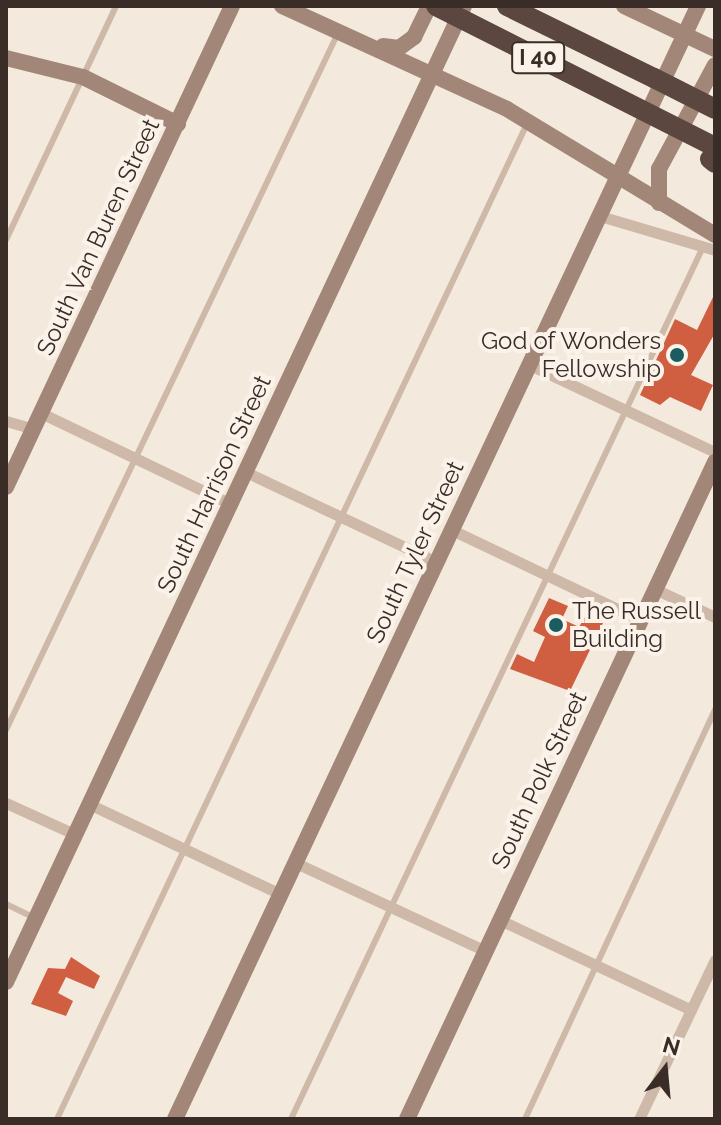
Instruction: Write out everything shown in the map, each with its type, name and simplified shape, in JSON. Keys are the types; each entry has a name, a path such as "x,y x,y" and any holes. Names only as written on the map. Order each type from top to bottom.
{"highway":[{"name":"I 40","path":"436,6 639,109 713,156"},
{"name":"I 40","path":"507,6 715,109"},
{"path":"654,78 715,98"}],"main road":[{"name":"South Van Buren Street","path":"6,487 232,6"},
{"path":"282,6 433,72 528,122 659,203 711,244"},
{"path":"365,44 399,48 429,6"},
{"name":"South Harrison Street","path":"6,982 464,6"},
{"path":"624,6 715,49"},
{"name":"South Tyler Street","path":"175,1119 698,6"},
{"path":"6,58 83,77 178,124"},
{"path":"659,203 659,169 715,65"},
{"name":"South Polk Street","path":"407,1119 715,462"}],"street":[{"path":"600,216 711,244"},
{"path":"530,365 715,452"},
{"path":"6,421 38,421 135,459 231,504"},
{"path":"246,472 436,562"},
{"path":"452,530 641,620"},
{"path":"655,589 715,617"},
{"path":"6,803 74,834"},
{"path":"89,804 280,894"},
{"path":"296,863 486,951"},
{"path":"500,920 691,1010"},
{"path":"639,1119 714,963"}],"lane":[{"path":"6,240 116,6"},
{"path":"6,730 338,32"},
{"path":"57,1119 528,122"},
{"path":"291,1119 626,410 711,244"},
{"path":"525,1119 715,710"},
{"path":"6,904 35,918"}],"building":[{"name":"God of Wonders Fellowship","path":"715,293 715,333 691,375 713,385 701,411 670,397 660,405 640,395 675,319 697,330"},
{"path":"549,598 568,606 562,619 579,627 586,615 603,623 570,691 510,669 517,654 534,662 545,637 533,631"},
{"path":"71,957 100,976 94,989 66,977 58,993 73,1001 66,1016 31,1004 48,968 65,969"}],"place":[{"name":"God of Wonders Fellowship","path":"677,355"},
{"name":"The Russell Building","path":"556,625"}]}
